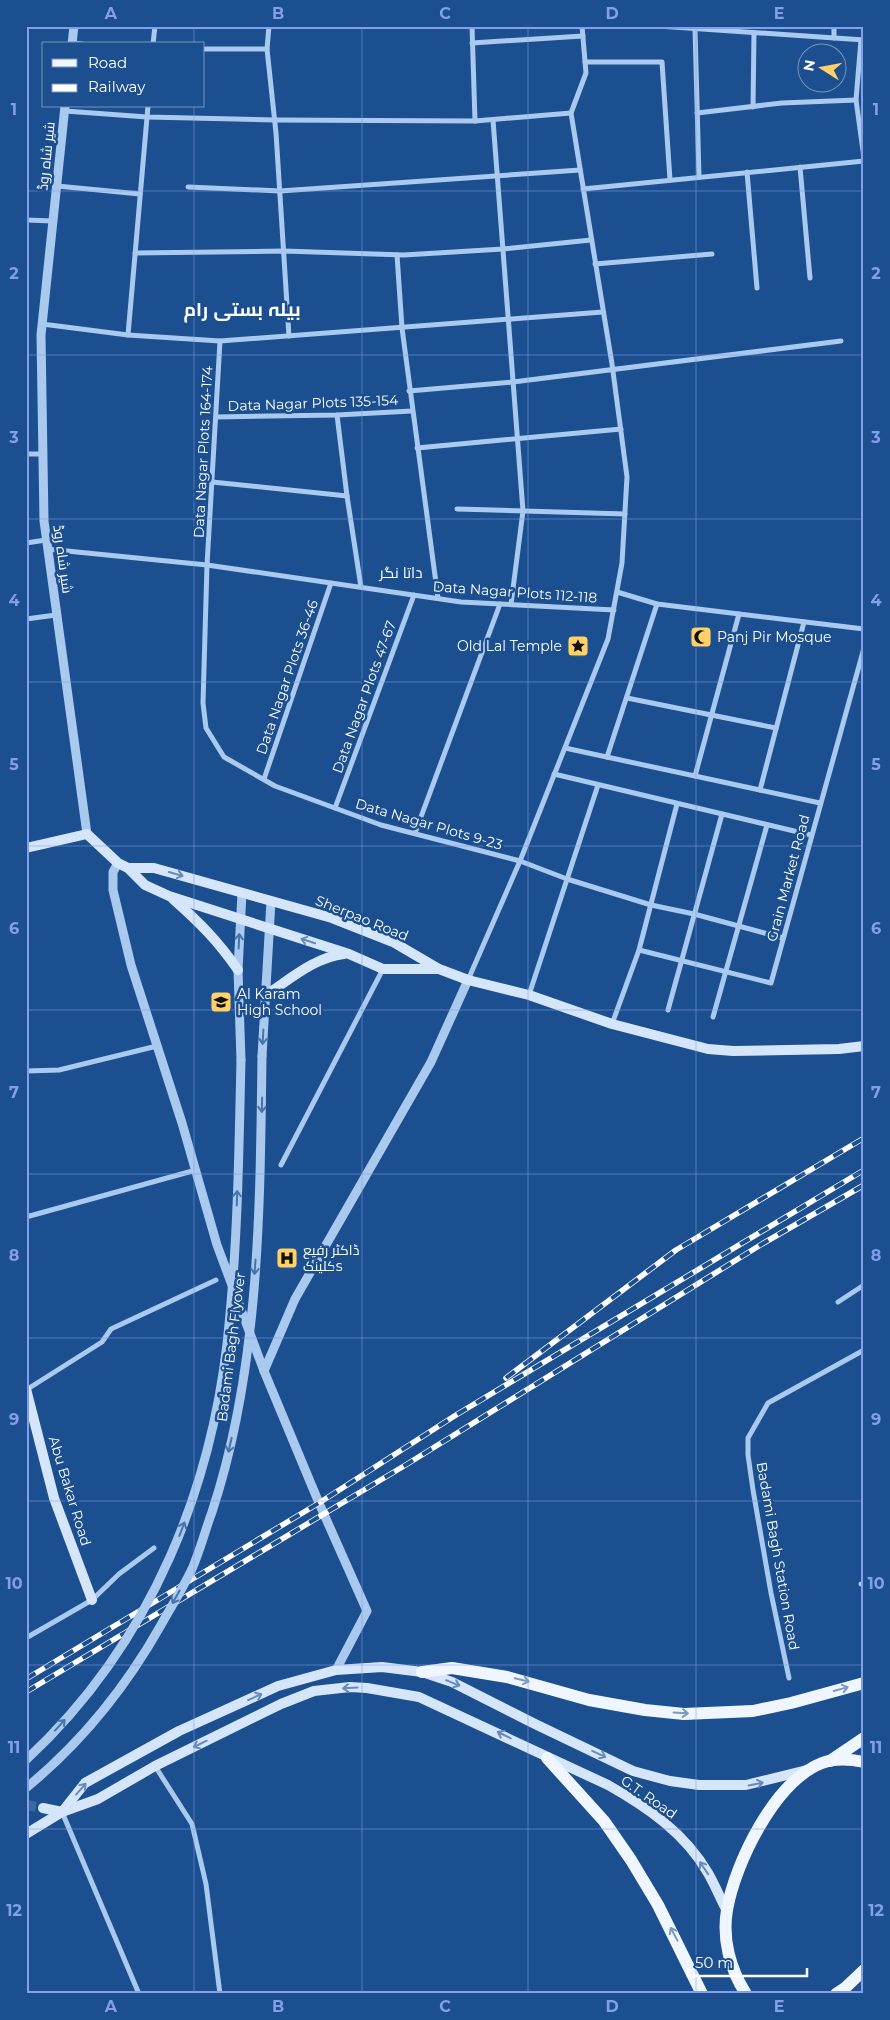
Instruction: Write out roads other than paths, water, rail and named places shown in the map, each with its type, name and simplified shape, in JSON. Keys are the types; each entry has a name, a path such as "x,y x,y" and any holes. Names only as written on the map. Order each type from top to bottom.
{"main road":[{"path":"26,848 87,834 118,863 128,868 145,886 169,896 203,925 219,943 238,970"},
{"name":"Sherpao Road","path":"128,868 154,868 332,918 393,942 439,969 468,980 529,995 612,1024 708,1049 733,1051 839,1049 864,1046"},
{"name":"Sherpao Road","path":"169,896 350,954 383,969 439,969"},
{"path":"266,995 302,971 332,955 350,954"},
{"name":"Abu Bakar Road","path":"26,1390 54,1498 92,1600"},
{"path":"26,1834 62,1812 85,1783 179,1731 278,1686 336,1670 382,1667 422,1672 452,1682 534,1724 633,1771 670,1781 699,1785 746,1786 810,1769 830,1761 864,1738"},
{"path":"422,1672 452,1668 507,1677 589,1700 645,1710 684,1714 753,1711 791,1703 864,1683"},
{"name":"G.T. Road","path":"62,1812 98,1799 155,1766 281,1704 314,1691 350,1687 376,1689 419,1697 500,1733 637,1801 661,1819 687,1844 707,1872 726,1911"},
{"path":"547,1758 604,1821 631,1860 667,1921 702,1994"},
{"path":"830,1761 851,1759 864,1762"},
{"path":"746,1994 732,1968 728,1952 726,1911 740,1866 759,1829 791,1784 810,1769"},
{"path":"43,1808 62,1812"},
{"path":"836,1994 864,1970"}],"street":[{"path":"72,42 74,26"},
{"path":"153,42 155,26"},
{"path":"269,26 267,49 275,120 289,336"},
{"path":"472,26 475,121"},
{"path":"264,1371 295,1299 431,1062 520,861 608,639 622,563 627,478 612,369 571,113 586,73 582,26"},
{"path":"658,26 862,40 856,100 864,158"},
{"path":"834,26 834,38"},
{"path":"695,29 699,177"},
{"path":"753,107 754,33"},
{"path":"472,43 583,36"},
{"path":"205,49 267,49"},
{"path":"585,62 662,62 670,180"},
{"path":"697,114 782,103 856,100"},
{"path":"128,335 148,108"},
{"path":"65,109 147,117 275,120 475,121 571,113"},
{"name":"شیر شاہ روڈ","path":"65,109 42,324 44,521 87,834"},
{"path":"493,120 523,511 511,604"},
{"path":"583,189 864,161"},
{"path":"800,167 810,278"},
{"path":"188,188 280,191 580,170"},
{"path":"747,172 757,288"},
{"path":"57,186 140,194"},
{"path":"26,220 53,221"},
{"path":"135,253 284,252 397,254 503,249 591,240"},
{"path":"397,254 409,391 438,598"},
{"path":"595,264 712,254"},
{"path":"42,324 128,335 220,341 603,312"},
{"name":"Data Nagar Plots 164-174","path":"220,341 207,565 203,703 206,728 224,757"},
{"path":"409,391 513,382 841,341"},
{"name":"Data Nagar Plots 135-154","path":"216,417 337,415 412,411"},
{"path":"337,415 361,587"},
{"path":"417,448 621,429"},
{"path":"26,454 43,454"},
{"path":"212,482 347,496"},
{"path":"457,509 625,514"},
{"name":"Data Nagar Plots 112-118","path":"26,543 47,544 207,565 461,602 614,610"},
{"name":"Data Nagar Plots 36-46","path":"264,779 331,583"},
{"path":"617,592 657,604 864,629"},
{"name":"Data Nagar Plots 47-67","path":"335,808 414,595"},
{"path":"415,833 500,604"},
{"path":"607,757 657,604"},
{"path":"695,776 739,614"},
{"path":"26,619 56,615"},
{"path":"760,790 804,622"},
{"name":"Grain Market Road","path":"639,950 770,983 864,648"},
{"path":"627,698 776,728"},
{"path":"565,748 820,803"},
{"name":"Data Nagar Plots 9-23","path":"224,757 275,786 381,825 520,861 567,879 651,905 694,914 783,938"},
{"path":"554,774 811,835"},
{"path":"529,995 598,785"},
{"path":"612,1024 639,950 677,804"},
{"path":"668,1010 722,814"},
{"path":"714,1017 767,825"},
{"path":"118,863 113,872 113,890 131,965 196,1170 217,1245 264,1371 367,1611 336,1670"},
{"name":"Badami Bagh Flyover","path":"26,1760 78,1706 109,1667 146,1607 173,1553 193,1500 212,1432 230,1316 237,1206 241,1060 238,970 242,892"},
{"name":"Badami Bagh Flyover","path":"26,1788 42,1775 112,1700 142,1658 192,1568 221,1483 234,1432 244,1371 254,1283 261,1179 262,1056 271,901"},
{"path":"280,1165 383,969"},
{"path":"26,1072 59,1070 157,1046"},
{"path":"26,1217 196,1170"},
{"path":"26,1390 102,1342 112,1329 216,1280"},
{"path":"838,1302 864,1285"},
{"name":"Badami Bagh Station Road","path":"789,1678 771,1592 753,1490 748,1455 748,1438 768,1403 864,1350"},
{"path":"26,1638 92,1600 119,1574 154,1548"},
{"path":"155,1766 192,1824 206,1884 220,1994"},
{"path":"62,1812 139,1994"}],"tunnel":[{"path":"26,1805 43,1808"}],"railway":[{"path":"506,1378 676,1250 864,1138"},
{"path":"26,1679 319,1503 456,1415 864,1170"},
{"path":"26,1692 404,1466 762,1244 864,1185"}],"place":[{"name":"Panj Pir Mosque","path":"701,637"},
{"name":"Old Lal Temple","path":"578,646"},
{"name":"Al Karam High School","path":"221,1002"},
{"name":"ڈاکٹر رفیع کلینکs","path":"287,1258"}],"district":[{"name":"بیلہ بستی رام","path":"242,309"},
{"name":"داتا نگر","path":"401,573"}]}
